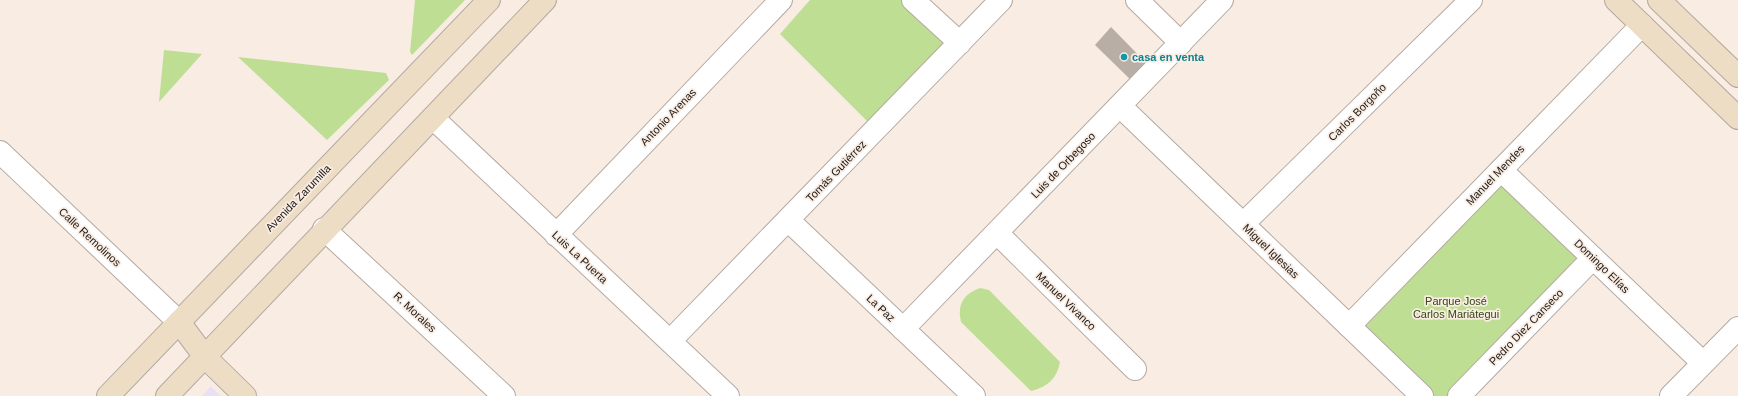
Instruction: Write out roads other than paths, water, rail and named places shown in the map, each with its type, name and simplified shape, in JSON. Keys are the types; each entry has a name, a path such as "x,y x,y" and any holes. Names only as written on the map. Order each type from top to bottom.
{"main road":[{"name":"Avenida Zarumilla","path":"108,396 489,0"},
{"path":"167,396 324,229 433,118 545,0"},
{"path":"1616,0 1738,118"},
{"path":"1659,0 1738,76"},
{"path":"179,322 205,357 245,396"}],"street":[{"name":"Antonio Arenas","path":"556,235 781,0"},
{"path":"913,0 960,44"},
{"name":"Tomás Gutiérrez","path":"670,341 960,44 1001,0"},
{"path":"1136,0 1181,43"},
{"name":"Luis de Orbegoso","path":"903,329 1222,0"},
{"name":"Carlos Borgoño","path":"1243,224 1471,0"},
{"name":"Manuel Mendes","path":"1349,326 1642,25"},
{"name":"Miguel Iglesias","path":"1120,106 1422,396"},
{"name":"Luis La Puerta","path":"433,118 728,396"},
{"name":"Calle Remolinos","path":"0,152 179,322"},
{"name":"Domingo Elías","path":"1501,170 1703,363"},
{"name":"La Paz","path":"788,220 974,396"},
{"name":"R. Morales","path":"324,229 504,396"},
{"name":"Manuel Vivanco","path":"997,233 1135,369"},
{"name":"Pedro Diez Canseco","path":"1459,396 1593,258"},
{"path":"1671,396 1738,328"}],"place":[{"name":"casa en venta","path":"1124,57"}],"park label":[{"name":"Parque José Carlos Mariátegui","path":"1456,307"}]}
